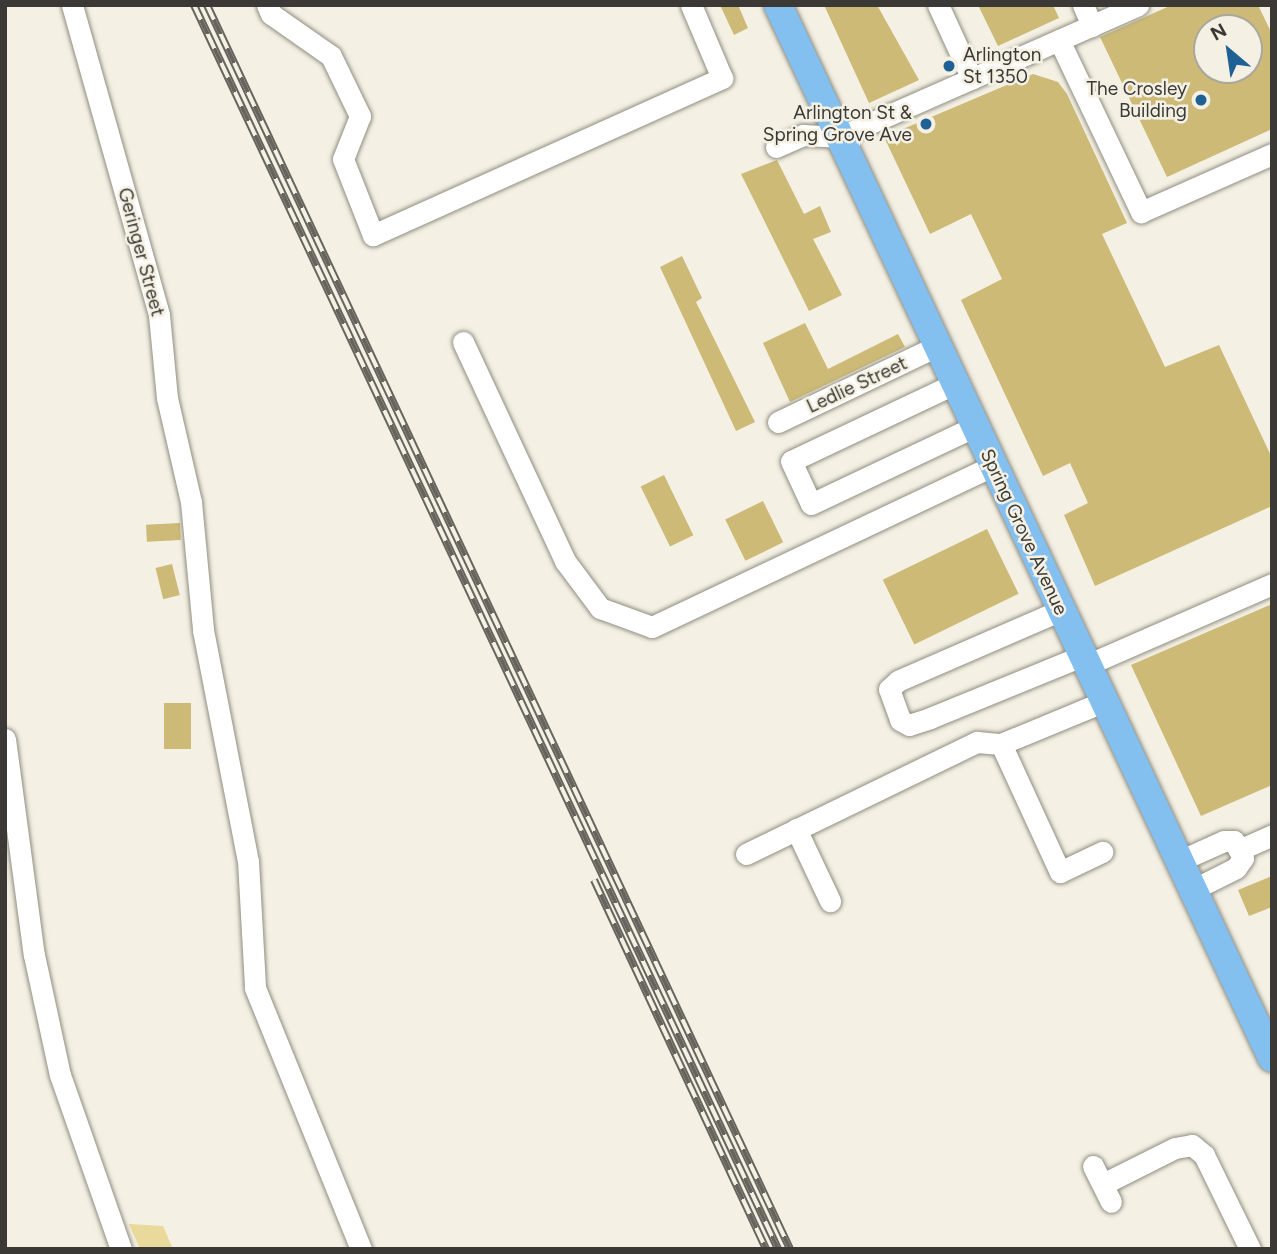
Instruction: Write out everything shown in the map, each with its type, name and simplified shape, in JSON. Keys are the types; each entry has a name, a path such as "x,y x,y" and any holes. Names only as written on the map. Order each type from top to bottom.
{"main road":[{"name":"Spring Grove Avenue","path":"778,5 1190,891 1272,1058"}],"street":[{"name":"Geringer Street","path":"72,5 159,316 167,398 191,502 203,630 248,861 255,988 361,1249"},
{"path":"267,5 271,15 331,56 360,116 343,159 373,235 722,78 691,5"},
{"path":"938,5 972,79"},
{"path":"1083,5 1092,26"},
{"path":"776,147 803,135 839,137 1138,5"},
{"path":"1059,40 1141,212 1272,153"},
{"path":"463,342 565,561 600,608 652,627 992,466"},
{"name":"Ledlie Street","path":"778,422 935,347"},
{"path":"954,384 791,461 811,504 974,427"},
{"path":"1060,610 898,681 889,689 900,720 909,725 930,719 1084,661 1272,584"},
{"path":"746,853 977,742 1001,744 1103,702"},
{"path":"5,739 34,955 60,1075 121,1249"},
{"path":"1001,744 1060,872 1102,852"},
{"path":"796,829 831,901"},
{"path":"1238,850 1272,835"},
{"path":"1177,862 1224,841 1234,841 1243,858 1236,868 1190,891"},
{"path":"1102,1184 1175,1148 1192,1145 1204,1155 1250,1249"}],"shaded area":[{"path":"129,1224 163,1226 173,1249 140,1249"}],"building":[{"path":"720,5 738,5 748,28 734,35"},
{"path":"824,5 877,5 919,80 869,103"},
{"path":"978,5 1053,5 1059,18 998,46"},
{"name":"The Crosley Building","path":"1172,5 1258,5 1262,14 1193,14 1193,84 1263,84 1263,15 1272,34 1272,129 1167,177 1100,37"},
{"path":"1033,74 1058,82 1067,94 1127,223 1102,234 1165,367 1219,345 1272,458 1272,506 1095,586 1064,515 1088,503 1070,463 1043,476 961,300 1002,279 971,214 930,234 884,137"},
{"path":"777,160 804,214 820,206 831,232 813,239 842,295 809,311 741,174"},
{"path":"682,256 702,298 696,302 755,422 736,431 660,267"},
{"path":"805,323 828,369 898,334 905,347 790,402 763,343"},
{"path":"664,475 693,535 670,547 641,486"},
{"path":"763,501 783,542 745,561 725,519"},
{"path":"180,523 181,540 147,542 146,525"},
{"path":"987,529 1019,594 914,645 883,580"},
{"path":"172,564 180,595 163,599 156,568"},
{"path":"1272,604 1272,785 1201,816 1131,665"},
{"path":"164,703 191,703 191,749 164,749"},
{"path":"1272,876 1272,907 1249,916 1238,890"}],"railway":[{"path":"194,5 778,1249"},
{"path":"207,5 790,1249"},
{"path":"594,880 766,1249"}],"place":[{"name":"Arlington St 1350","path":"949,66"},
{"name":"The Crosley Building","path":"1201,100"},
{"name":"Arlington St & Spring Grove Ave","path":"926,124"}]}
